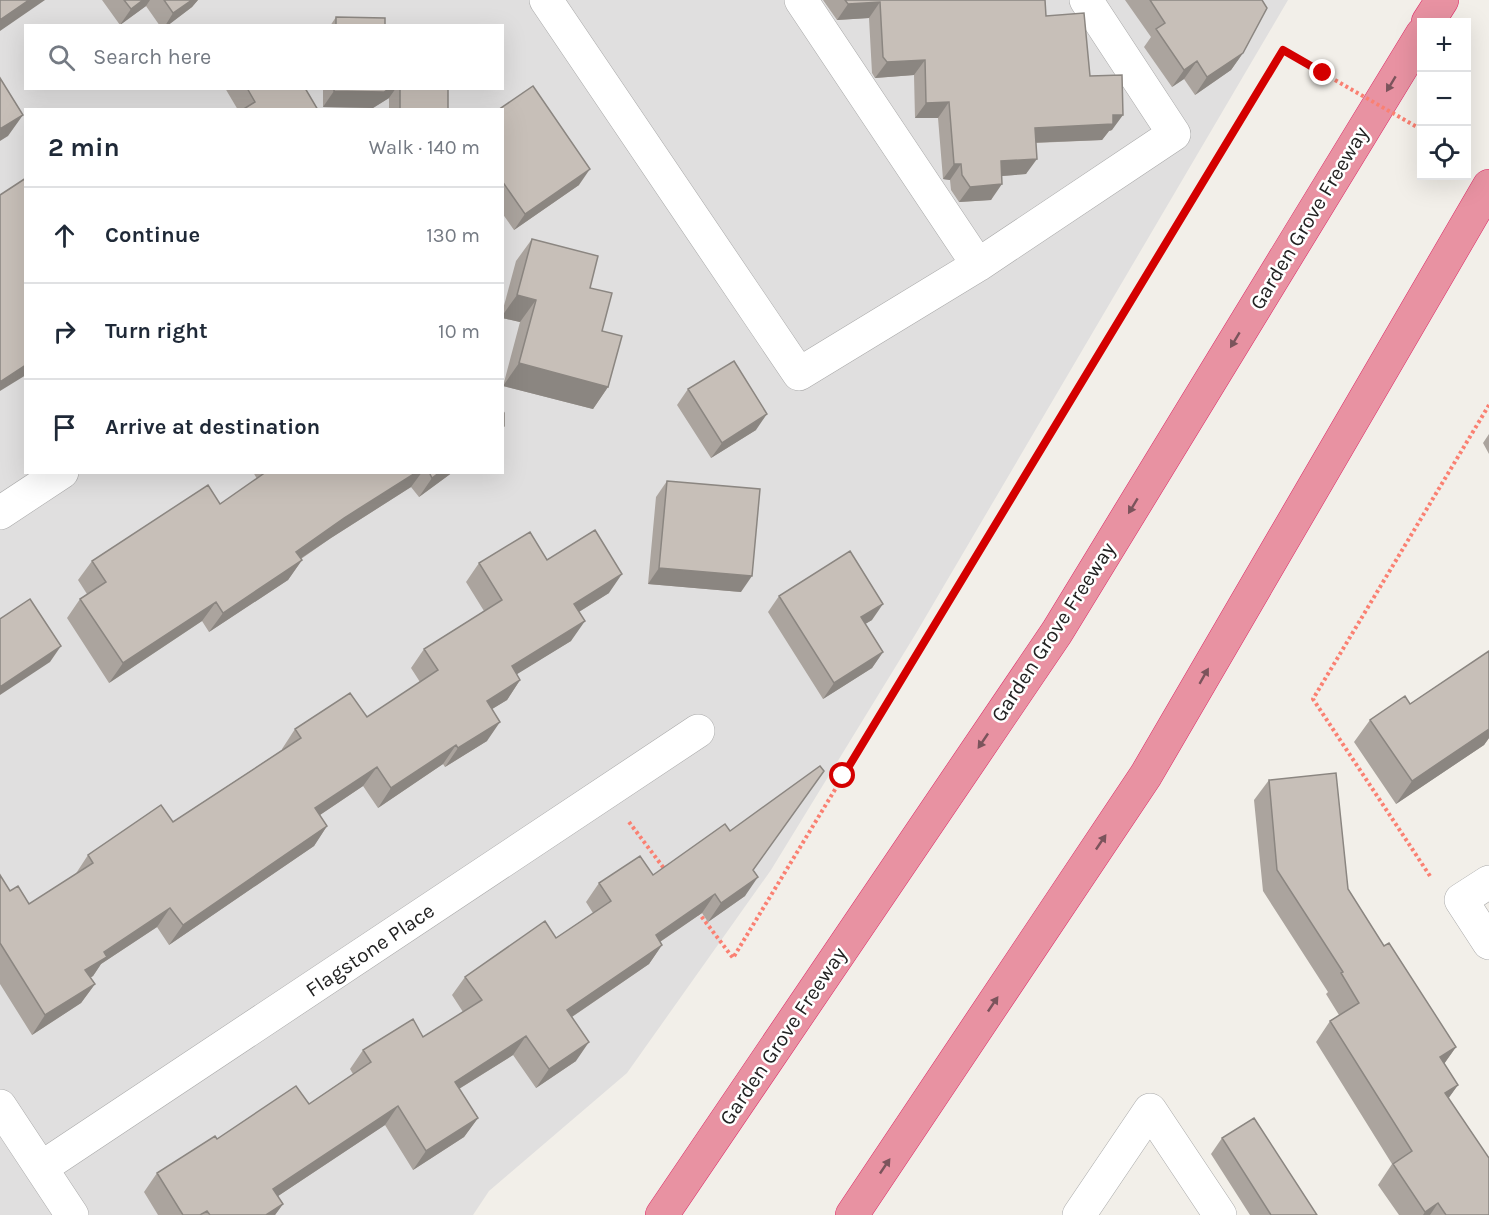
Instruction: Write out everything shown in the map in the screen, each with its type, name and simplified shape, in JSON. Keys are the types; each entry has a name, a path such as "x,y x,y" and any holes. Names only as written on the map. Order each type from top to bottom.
{"highway":[{"path":"1431,18 1442,0"},
{"name":"Garden Grove Freeway","path":"662,1215 1057,632 1417,42"},
{"path":"852,1215 1146,775 1489,186"}],"street":[{"path":"546,0 799,374 978,265 1174,134 1086,0"},
{"path":"801,0 978,265"},
{"path":"0,513 59,474"},
{"name":"Flagstone Place","path":"41,1168 698,731"},
{"path":"1489,882 1461,900 1489,943"},
{"path":"0,1106 72,1215"},
{"path":"1079,1215 1150,1110 1220,1215"}],"path":[{"path":"691,903 733,958 1283,50 1417,127"},
{"path":"1461,900 1431,876 1313,699 1489,405"},
{"path":"606,792 670,875"}],"shaded area":[{"path":"0,0 1288,0 915,635 771,870 627,1073 489,1191 473,1215 0,1215"}],"building":[{"path":"0,0 29,0 0,20"},
{"path":"124,0 143,0 131,9"},
{"path":"164,0 192,0 173,13"},
{"path":"845,0 1045,0 1046,16 1084,13 1090,76 1122,75 1123,115 1113,115 1113,124 1035,128 1037,159 1001,161 1002,184 970,187 962,175 961,164 954,164 949,102 926,103 925,60 887,62 883,57 880,2 848,4"},
{"path":"1150,0 1262,0 1267,8 1243,53 1207,77 1197,61 1184,70 1156,29 1165,23"},
{"path":"336,17 385,18 385,24 336,24"},
{"path":"0,78 23,115 0,129"},
{"path":"533,86 590,169 525,214 504,184 504,108 501,108"},
{"path":"248,90 306,90 317,108 245,108 255,102"},
{"path":"334,90 387,90 384,92"},
{"path":"400,90 448,90 448,108 400,108"},
{"path":"24,179 24,366 0,382 0,195"},
{"path":"532,239 598,256 590,288 612,293 602,331 622,336 608,387 519,363 536,300 517,295"},
{"path":"734,361 767,414 722,443 688,389"},
{"path":"263,474 414,474 344,518 296,552 302,560 223,613 216,602 123,663 80,599 106,582 92,561 208,485 220,504"},
{"path":"667,481 760,489 752,576 659,568"},
{"path":"595,530 622,574 574,604 585,621 512,666 520,680 487,701 500,722 458,748 456,745 391,788 377,767 315,808 327,826 183,925 170,908 104,952 107,957 85,970 95,984 45,1015 0,943 0,875 10,891 18,886 29,904 93,863 88,855 161,805 173,822 301,738 295,729 350,693 367,717 438,670 424,649 502,600 479,563 530,532 547,560"},
{"path":"850,551 883,604 861,617 883,652 834,683 779,596"},
{"path":"30,599 61,646 0,687 0,619"},
{"path":"1489,651 1489,729 1412,781 1370,720 1405,696 1410,704"},
{"path":"820,766 824,771 753,870 758,877 721,903 715,894 656,935 662,945 567,1010 589,1042 549,1069 526,1036 455,1082 478,1118 426,1151 398,1106 273,1189 283,1204 266,1215 210,1215 207,1211 200,1215 183,1215 157,1173 215,1136 217,1139 296,1086 309,1104 371,1062 363,1050 413,1019 423,1037 482,1000 465,977 545,921 556,938 611,901 599,883 640,856 653,875 725,824 730,831"},
{"path":"1336,773 1348,889 1384,946 1389,943 1456,1047 1440,1057 1458,1085 1445,1093 1489,1158 1489,1215 1446,1215 1438,1203 1425,1212 1393,1164 1412,1151 1330,1021 1359,1003 1341,973 1343,972 1277,870 1269,780"},
{"path":"1254,1118 1317,1215 1271,1215 1222,1138"}],"route":[{"path":"843,776 1283,50 1323,73"}]}
